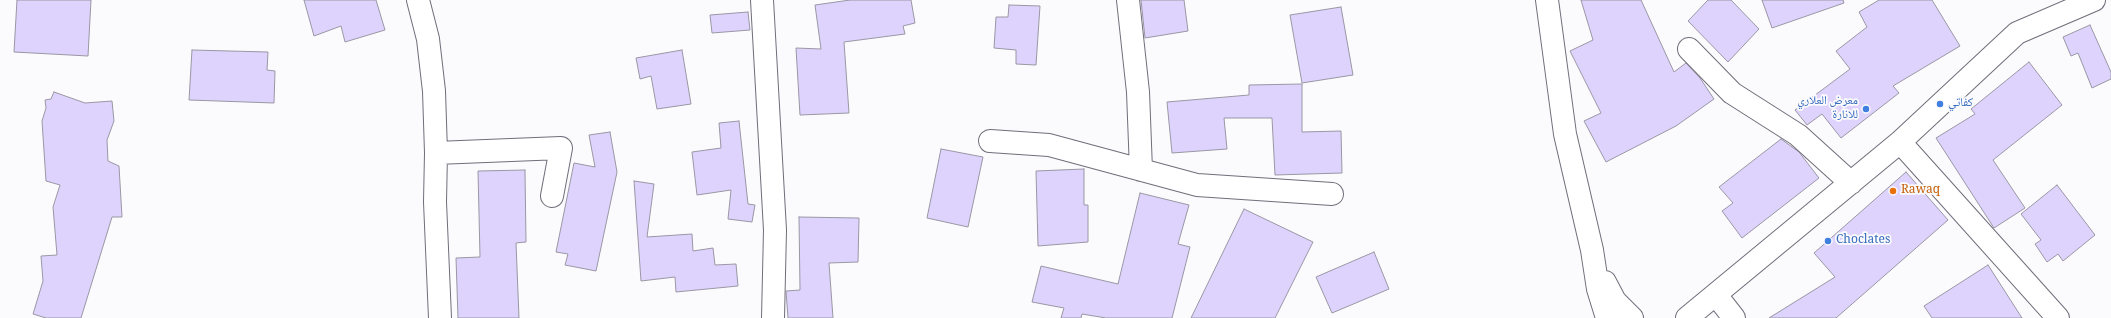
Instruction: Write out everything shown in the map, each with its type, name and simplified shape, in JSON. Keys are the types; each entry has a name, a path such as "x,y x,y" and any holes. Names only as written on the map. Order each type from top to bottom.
{"street":[{"path":"418,0 428,39 434,91 436,153 435,202 440,318"},
{"path":"762,0 775,230 773,318"},
{"path":"1128,0 1138,92 1141,170"},
{"path":"1547,0 1565,134 1592,250 1598,289 1607,318"},
{"path":"1687,318 1900,142 2017,33 2094,0"},
{"path":"1689,49 1732,93 1798,135 1851,183"},
{"path":"990,142 1048,145 1197,186 1332,194"},
{"path":"1900,142 2058,318"},
{"path":"436,153 561,148 552,196"},
{"path":"1592,250 1615,301 1632,318"},
{"path":"1716,295 1734,318"}],"building":[{"path":"17,0 91,0 88,56 14,52"},
{"path":"304,0 376,0 385,30 345,42 341,26 314,36"},
{"path":"850,0 911,0 915,23 903,26 905,34 844,42 849,113 800,115 796,48 821,49 815,5"},
{"path":"1141,0 1184,0 1188,31 1145,38"},
{"path":"1581,0 1641,0 1674,72 1686,63 1700,78 1714,99 1676,126 1606,162 1584,121 1601,113 1570,51 1593,40"},
{"path":"1708,0 1731,0 1759,29 1728,62 1688,21"},
{"path":"1762,0 1843,0 1844,3 1772,28"},
{"path":"1879,0 1932,0 1960,46 1893,86 1899,93 1841,138 1822,114 1807,125 1795,110 1850,69 1836,51 1867,27 1859,12"},
{"path":"1009,5 1040,6 1036,65 1016,64 1016,50 994,48 996,17 1008,17"},
{"path":"1341,7 1353,75 1302,83 1290,15"},
{"path":"748,12 750,30 712,33 710,15"},
{"path":"2090,25 2111,72 2111,79 2092,88 2078,53 2071,56 2063,37"},
{"path":"192,50 268,52 267,70 275,71 274,103 189,100"},
{"path":"682,50 691,104 657,109 651,76 640,79 636,58"},
{"path":"2029,62 2062,105 1993,160 2025,208 1994,228 1936,138 1975,114 1971,109"},
{"path":"1302,84 1302,132 1341,131 1342,173 1275,175 1272,118 1224,118 1227,149 1172,153 1167,102 1249,95 1249,85"},
{"path":"54,92 85,103 112,101 114,121 107,140 108,161 119,166 122,217 112,217 81,318 46,318 33,314 43,281 41,256 57,255 53,207 60,185 46,181 42,121 46,108 45,100 51,99"},
{"path":"739,121 748,204 755,205 752,222 728,219 731,190 697,195 692,152 721,148 719,123"},
{"path":"610,132 617,172 596,271 565,265 568,254 556,252 574,163 595,167 589,135"},
{"path":"1781,139 1799,152 1819,178 1742,238 1722,211 1733,203 1719,187"},
{"path":"941,149 983,157 968,227 927,218"},
{"path":"1084,169 1084,205 1088,205 1088,242 1038,246 1036,171"},
{"path":"525,170 526,242 516,243 519,318 458,318 456,258 480,257 478,171"},
{"path":"1906,172 1948,220 1836,318 1769,318 1835,277 1814,253"},
{"path":"634,181 654,184 647,237 692,234 693,251 713,248 715,265 736,264 738,286 676,292 675,277 641,281"},
{"path":"2057,185 2095,235 2063,261 2058,254 2047,262 2035,244 2041,240 2021,214"},
{"path":"1140,193 1189,205 1178,244 1190,247 1172,318 1106,318 1082,314 1081,318 1061,318 1064,308 1032,302 1041,266 1118,284"},
{"path":"1244,209 1313,242 1275,318 1191,318"},
{"path":"799,217 859,218 858,262 829,263 833,318 788,318 786,291 800,290"},
{"path":"1374,252 1389,289 1332,313 1316,277"},
{"path":"1988,265 2022,318 1932,318 1924,306"}],"place":[{"name":"كفاتي","path":"1940,104"},
{"name":"معرض العلاري للانارة","path":"1866,109"},
{"name":"Rawaq","path":"1893,191"},
{"name":"Choclates","path":"1828,241"}]}
